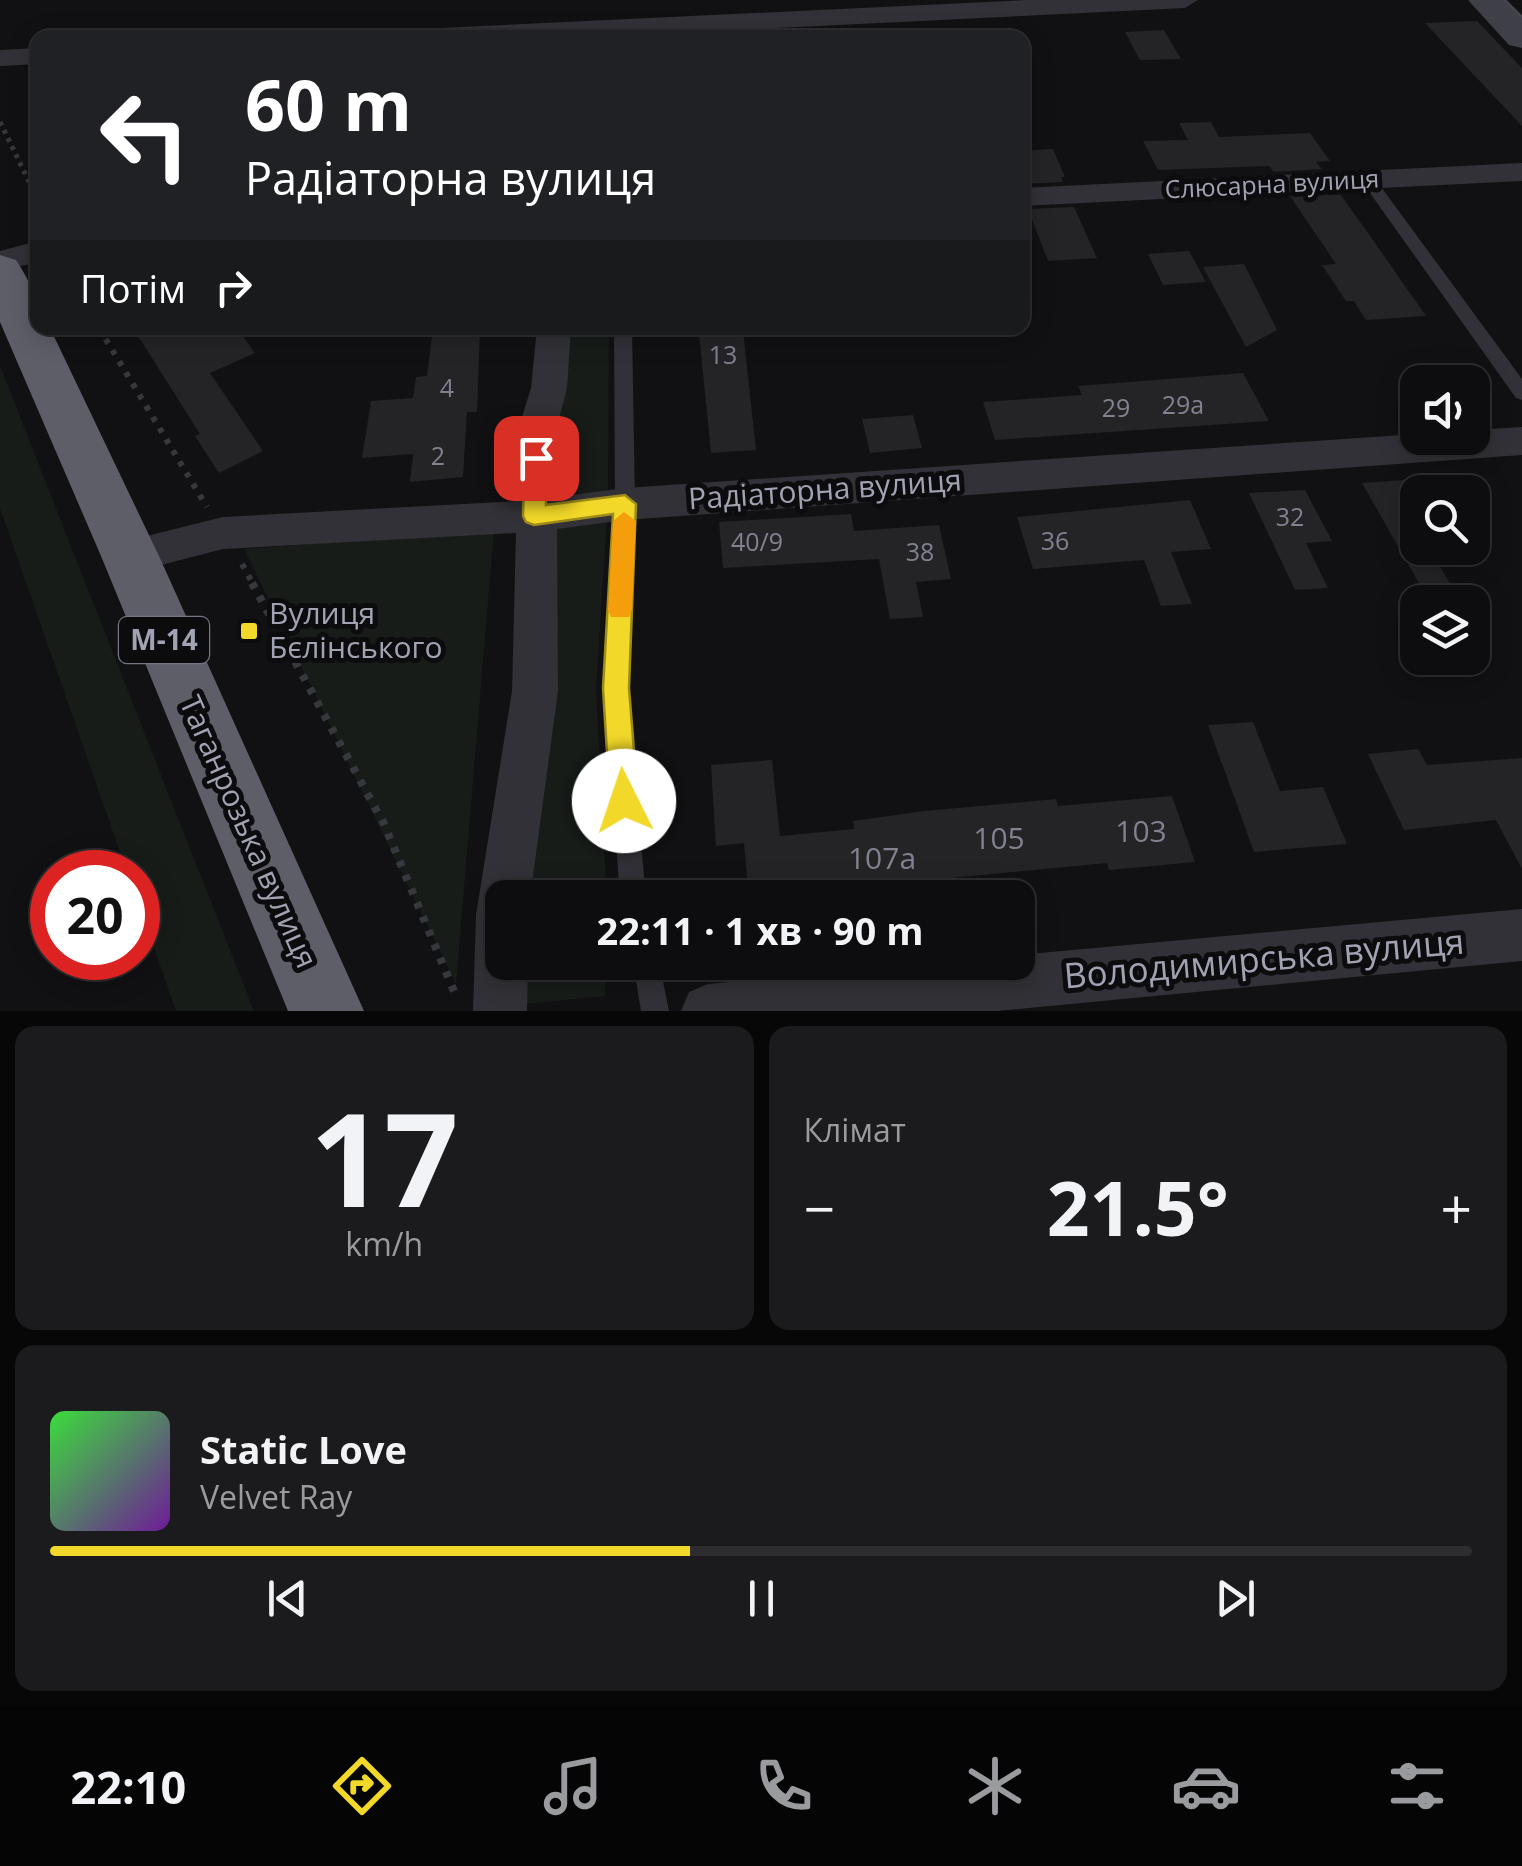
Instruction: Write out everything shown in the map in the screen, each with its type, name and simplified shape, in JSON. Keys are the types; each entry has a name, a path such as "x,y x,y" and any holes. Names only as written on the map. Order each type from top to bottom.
{"highway":[{"name":"Таганрозька вулиця","path":"0,270 130,556 326,1011"}],"street":[{"path":"571,30 576,0"},
{"path":"654,30 1185,0"},
{"path":"1486,0 1522,37"},
{"path":"0,58 30,56"},
{"name":"Слюсарна вулиця","path":"1030,196 1522,172"},
{"path":"0,261 30,253"},
{"path":"507,880 535,692 536,430 549,388 553,335"},
{"name":"Радіаторна вулиця","path":"130,556 223,533 534,516 625,504 1522,441"},
{"name":"Володимирська вулиця","path":"708,1011 1522,935"},
{"path":"500,1011 501,980"}],"lane":[{"path":"1368,179 1522,393"},
{"path":"623,335 625,504 616,688 632,880"},
{"path":"649,980 654,1011"}],"path":[{"path":"0,122 30,184"},
{"path":"103,335 259,592 384,824 462,1011"}],"shaded area":[{"path":"546,335 609,335 608,492 534,496"},
{"path":"0,366 254,1011 176,1011 160,965 160,850 119,850 0,508"},
{"path":"607,518 596,689 606,880 512,880 533,522"},
{"path":"494,530 456,984 244,549"},
{"path":"506,980 605,980 605,996 505,1006"}],"building":[{"path":"1477,21 1522,68 1522,126 1425,23"},
{"path":"1164,30 1181,59 1140,60 1125,32"},
{"path":"1211,122 1219,137 1310,133 1330,161 1316,162 1322,169 1274,172 1269,166 1158,170 1143,141 1188,140 1179,123"},
{"path":"1053,149 1065,177 1061,177 1063,182 1030,184 1030,150"},
{"path":"1340,194 1426,316 1366,320 1354,301 1346,301 1322,265 1336,264 1290,196"},
{"path":"1074,207 1097,258 1048,261 1030,209"},
{"path":"1189,251 1206,282 1163,285 1148,254"},
{"path":"1244,264 1277,330 1246,347 1203,267"},
{"path":"137,335 242,335 255,353 210,373 263,451 219,473 195,436 200,434"},
{"path":"432,335 480,335 477,412 467,412 463,477 410,482 413,454 362,458 371,401 413,398 416,377 427,376"},
{"path":"699,335 744,335 756,450 711,453"},
{"path":"1243,373 1269,421 995,440 983,402 1082,395 1078,386"},
{"path":"913,415 922,448 870,453 862,419"},
{"path":"1400,480 1400,550 1362,483"},
{"path":"1305,490 1332,541 1306,543 1328,588 1295,590 1249,493"},
{"path":"1190,500 1211,549 1171,552 1192,604 1161,606 1144,560 1033,569 1017,517"},
{"path":"851,514 854,531 939,525 951,579 916,582 923,617 890,619 879,559 723,568 719,522"},
{"path":"1409,565 1439,565 1451,585 1420,585"},
{"path":"1253,722 1280,791 1323,787 1347,844 1254,852 1208,725"},
{"path":"1418,749 1427,765 1522,758 1522,869 1496,820 1404,830 1368,754"},
{"path":"772,760 780,836 854,829 853,821 924,811 1056,799 1058,806 1172,796 1195,862 1109,870 1107,863 931,880 747,880 744,843 716,846 711,765"}],"tram line":[{"path":"1505,0 1522,17"}],"slow traffic":[{"path":"620,610 624,521"}],"place":[{"name":"Вулиця Бєлінського","path":"249,631"}],"route":[{"path":"536,458 534,516 625,504 616,688 624,801"}]}
